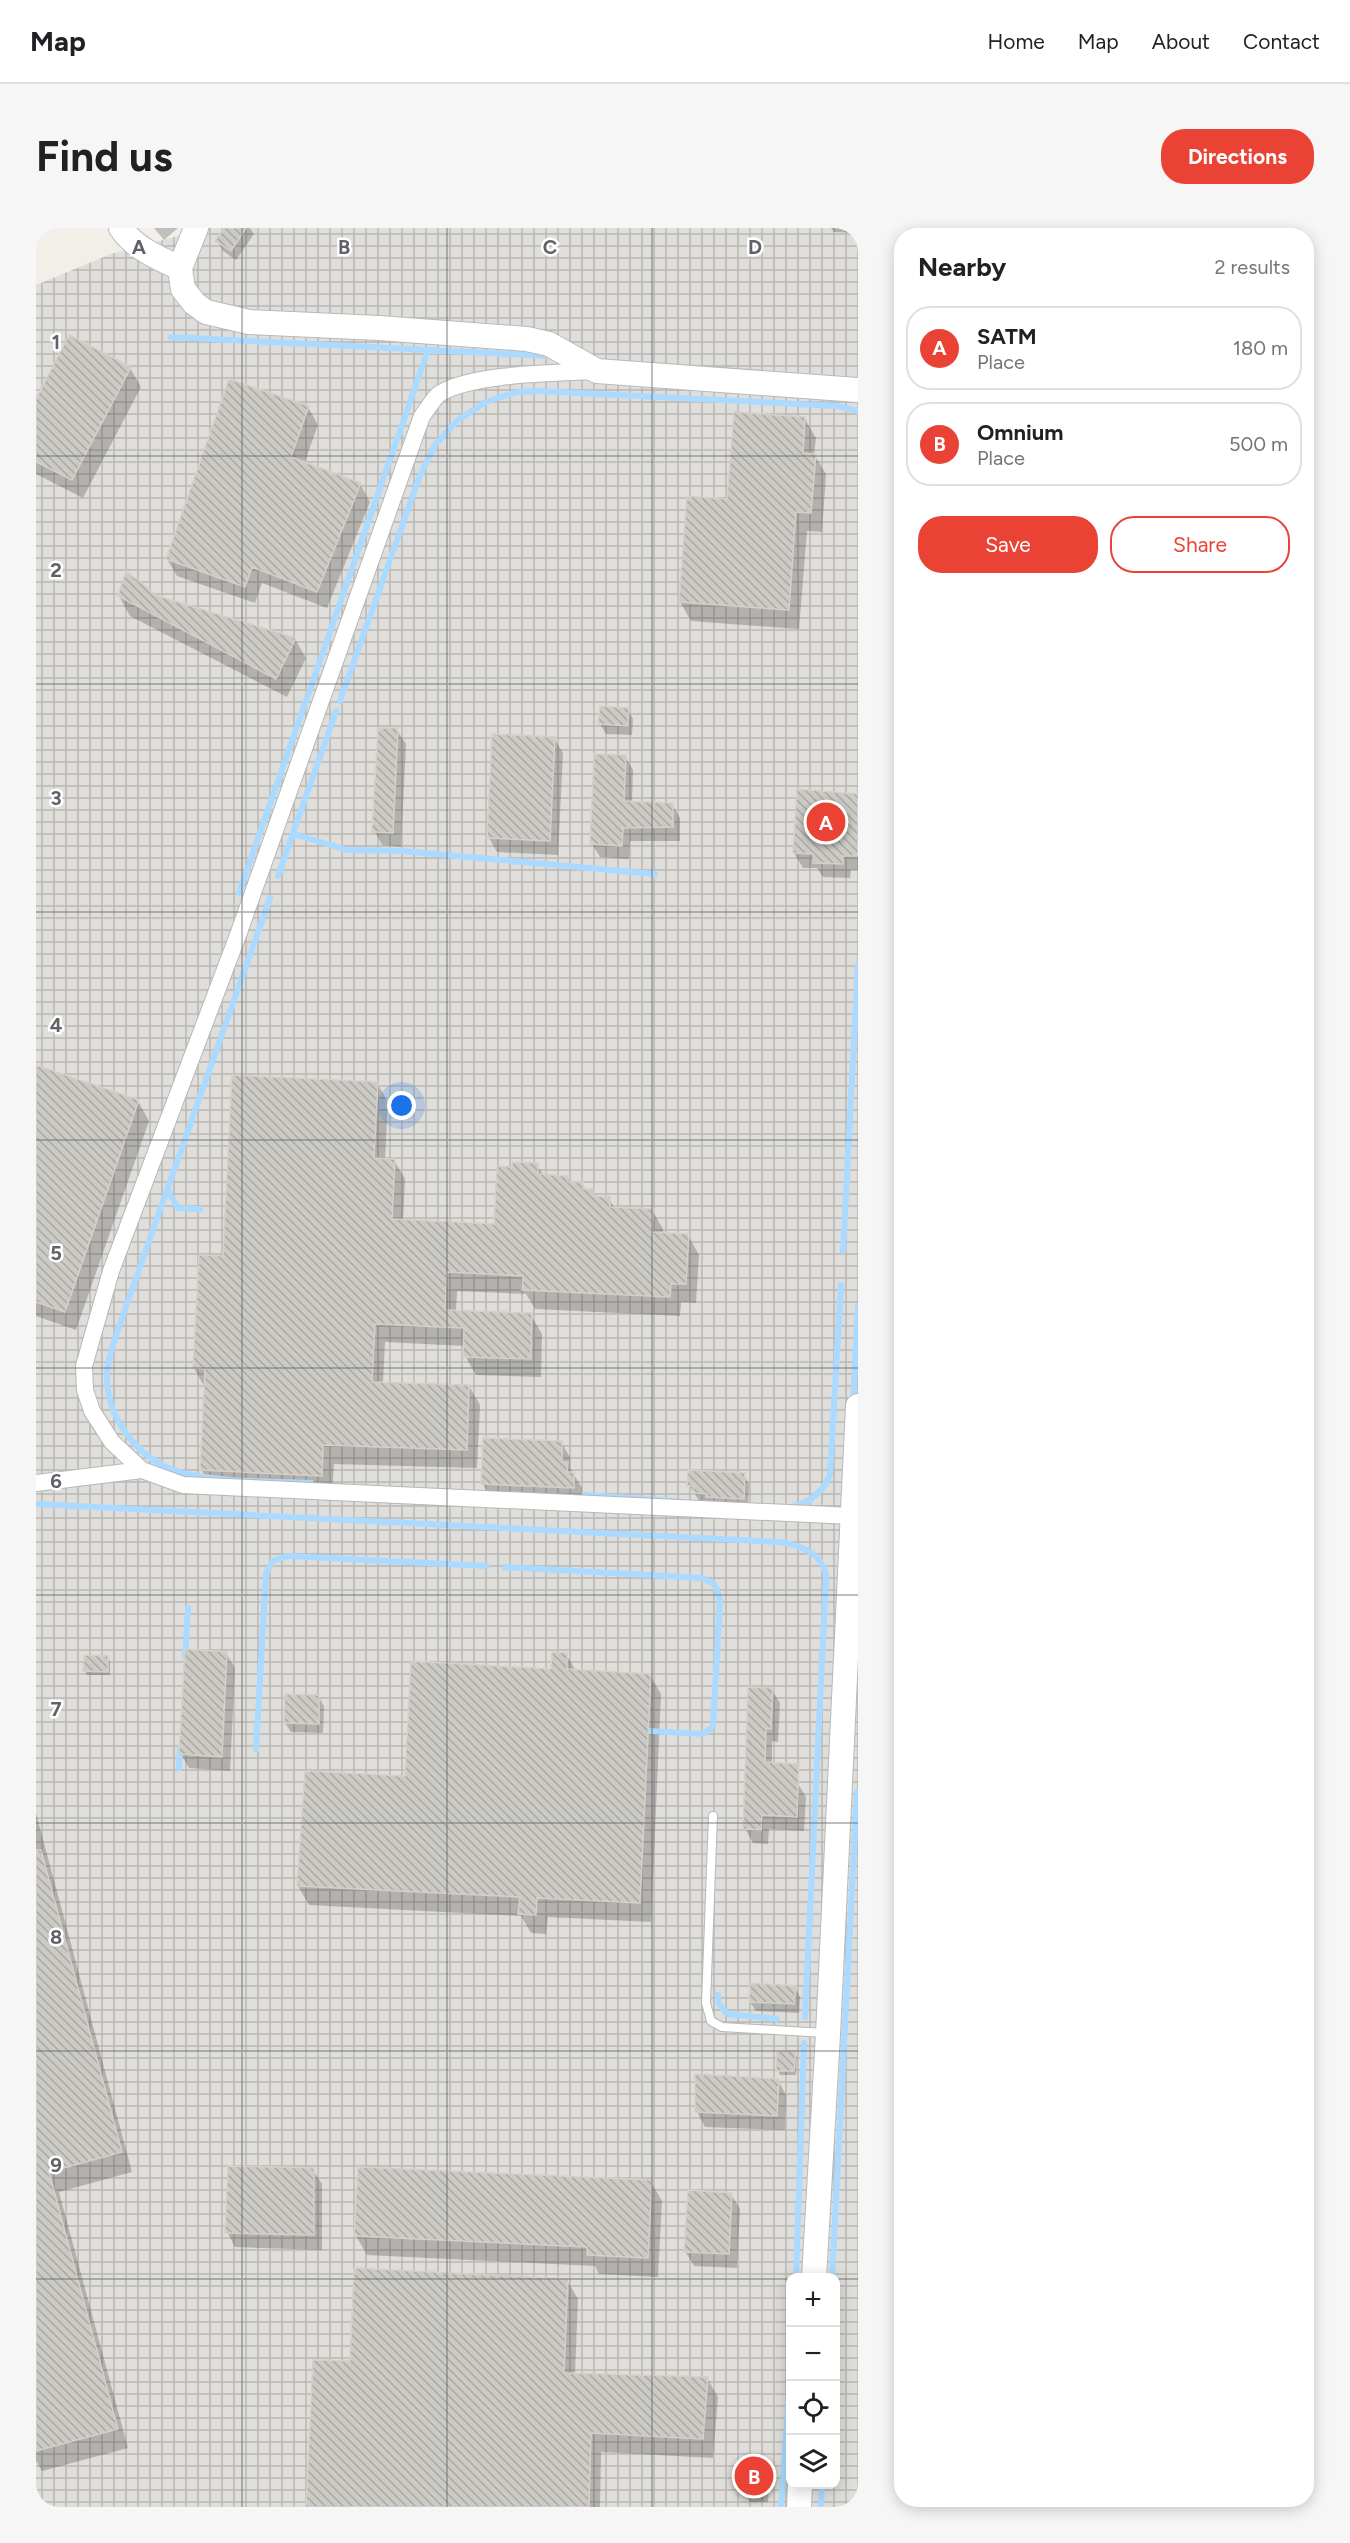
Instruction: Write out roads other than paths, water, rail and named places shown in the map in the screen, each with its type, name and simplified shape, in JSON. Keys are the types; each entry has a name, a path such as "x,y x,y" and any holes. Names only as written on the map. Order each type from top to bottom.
{"main road":[{"path":"121,228 126,235 157,258 180,268"},
{"path":"194,232 180,268 183,289 194,303 206,312 225,318 249,322 379,328 527,339 549,344 597,371 858,390"},
{"path":"814,2273 858,1406"},
{"path":"799,2507 800,2489"}],"street":[{"path":"597,371 524,375 462,384 438,395 422,416 238,935 111,1271 84,1366 85,1390 92,1411 112,1442 142,1470 183,1485 647,1509 852,1516"},
{"path":"36,1483 142,1470"}],"lane":[{"path":"712,1816 706,2003 711,2021 722,2027 828,2034"}],"waterway":[{"path":"171,337 552,356"},
{"path":"239,893 428,350"},
{"path":"340,701 419,478 435,445 458,420 486,402 517,392 539,391 838,406 858,411"},
{"path":"278,876 336,711"},
{"path":"294,834 347,850 402,851 655,874"},
{"path":"270,898 111,1350 107,1372 108,1390 112,1407 130,1438 156,1461 171,1469 218,1479 311,1483"},
{"path":"843,1251 858,964"},
{"path":"167,1189 178,1208 200,1209"},
{"path":"792,1507 816,1495 830,1474 841,1285"},
{"path":"853,1403 858,1306"},
{"path":"585,1495 674,1501"},
{"path":"36,1504 779,1542 794,1545 814,1555 826,1574"},
{"path":"256,1749 266,1573 273,1561 287,1556 487,1566"},
{"path":"505,1567 703,1578 715,1585 720,1600 713,1727 703,1734 649,1731"},
{"path":"805,2017 826,1577"},
{"path":"185,1657 188,1608"},
{"path":"179,1768 180,1748"},
{"path":"832,2273 857,1792"},
{"path":"718,1995 719,2004 727,2014 777,2019"},
{"path":"796,2273 804,2043"},
{"path":"781,2507 790,2381"},
{"path":"821,2507 822,2489"}],"place":[{"name":"SATM","path":"826,822"},
{"name":"Omnium","path":"754,2476"}]}
